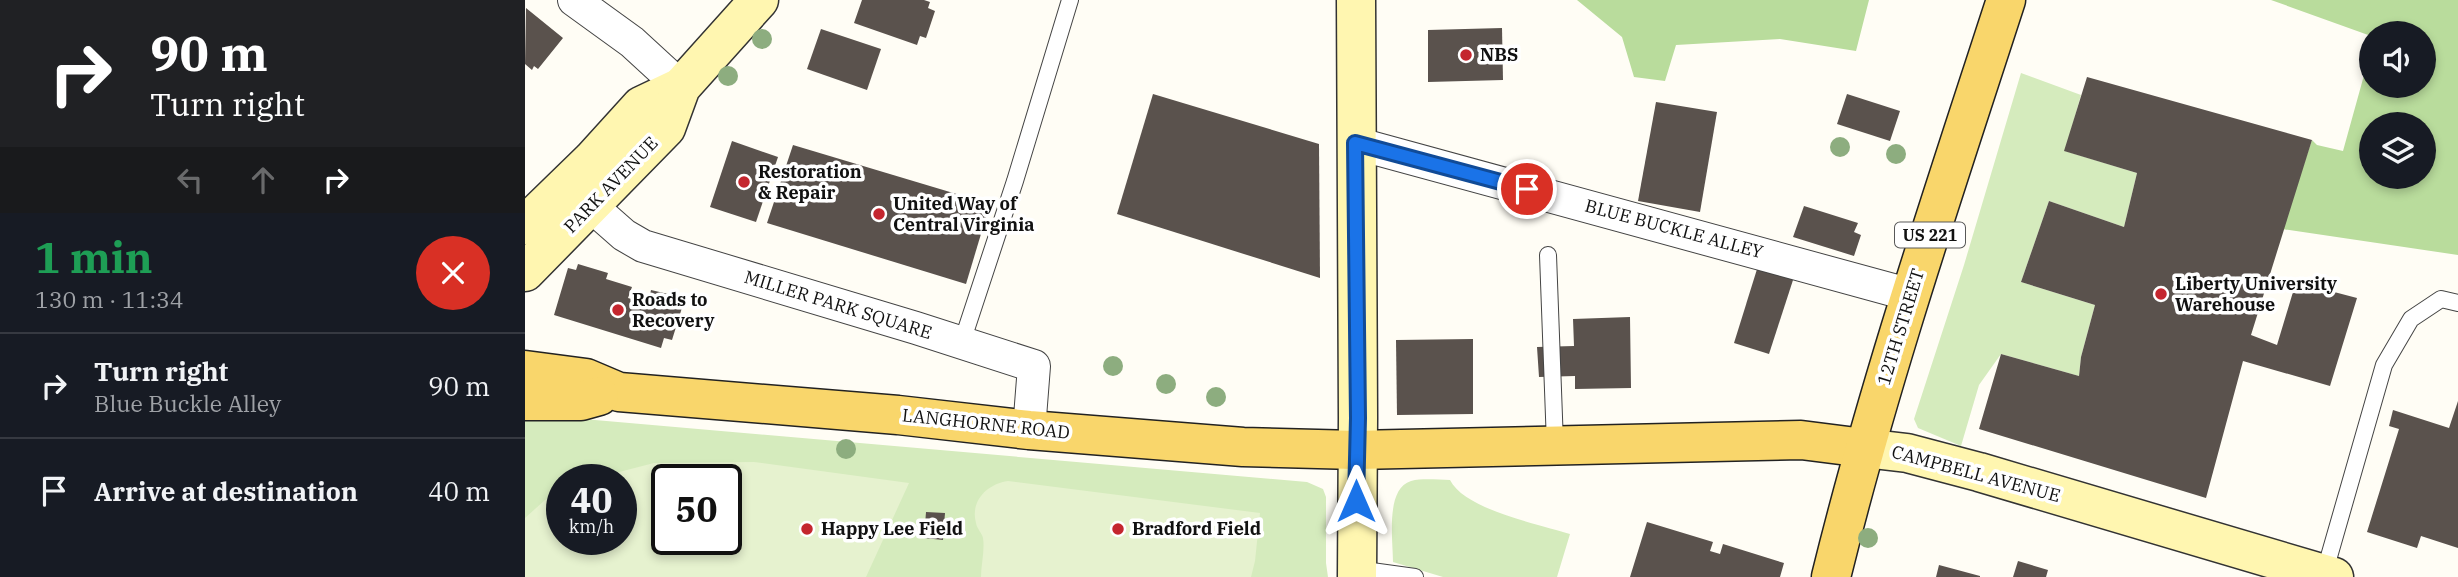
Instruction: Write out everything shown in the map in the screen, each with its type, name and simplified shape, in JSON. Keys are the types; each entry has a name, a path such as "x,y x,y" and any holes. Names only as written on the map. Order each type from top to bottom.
{"main road":[{"name":"PARK AVENUE","path":"525,272 666,128 681,87 759,0"},
{"path":"1356,0 1357,573"},
{"name":"12TH STREET","path":"1831,577 1864,448 2005,0"},
{"name":"PARK AVENUE","path":"525,225 592,160 641,106 681,87"},
{"name":"LANGHORNE ROAD","path":"525,370 586,377 615,391 898,415 1029,430 1243,447 1356,450"},
{"name":"LANGHORNE ROAD","path":"525,401 582,401 615,391"},
{"name":"CAMPBELL AVENUE","path":"1356,450 1801,440 1906,453 1979,472 2329,576"}],"street":[{"path":"574,0 632,42 681,87"},
{"name":"BLUE BUCKLE ALLEY","path":"1355,143 1912,295"},
{"name":"MILLER PARK SQUARE","path":"591,206 624,235 643,246 1034,366 1029,430"}],"lane":[{"path":"962,342 1070,0"},
{"path":"1548,255 1555,444"},
{"path":"2329,576 2384,365 2411,319 2441,299 2458,303"},
{"path":"1357,573 1415,577"}],"green space":[{"path":"1577,0 1869,0 1856,51 1780,39 1676,45 1665,81 1634,77 1622,37"},
{"path":"2271,0 2458,0 2458,255 2282,229 2312,140 2317,145 2343,151 2359,93 2359,98 2436,98 2436,21 2359,21 2359,32"},
{"path":"2021,73 2081,95 2065,151 2137,173 2124,227 2049,201 2021,282 2095,305 2081,357 2079,376 2001,354 1979,385 1961,446 1918,428 1914,419 1964,265"},
{"path":"572,418 1307,482 1323,489 1326,497 1328,577 525,577 525,421 559,421"},
{"name":"Happy Lee Field","path":"754,462 909,483 866,577 525,577 525,518 546,500 546,555 637,555 637,467 654,463"},
{"path":"1450,480 1458,491 1486,508 1570,534 1557,577 1443,577 1393,562 1392,516 1397,494 1411,481"},
{"name":"Bradford Field","path":"1008,481 1260,513 1251,577 981,577 983,543 976,523 976,508 987,490"}],"building":[{"path":"862,0 930,2 928,8 935,11 926,38 920,36 917,45 854,23"},
{"path":"526,8 563,38 538,69 534,66 532,70 525,64"},
{"name":"NBS","path":"1502,28 1503,80 1428,82 1428,30"},
{"path":"821,29 881,49 867,90 807,69"},
{"name":"Liberty University Warehouse","path":"2087,77 2312,140 2251,335 2277,345 2296,282 2357,298 2330,386 2243,361 2206,498 1979,429 2001,354 2079,376 2081,357 2095,305 2021,282 2049,201 2124,227 2137,173 2064,151"},
{"path":"1153,94 1319,144 1320,278 1117,214"},
{"path":"1847,94 1900,111 1890,141 1837,124"},
{"path":"1656,102 1717,112 1700,212 1638,201"},
{"name":"Restoration & Repair","path":"732,141 778,157 756,222 710,207"},
{"name":"United Way of Central Virginia","path":"793,145 990,204 966,284 767,223"},
{"path":"1804,206 1858,223 1854,232 1861,235 1854,256 1793,237"},
{"name":"Roads to Recovery","path":"578,264 608,273 606,279 632,287 628,298 648,304 651,290 685,298 672,340 664,338 661,348 554,315 568,268 576,270"},
{"path":"1758,266 1794,277 1769,354 1734,343"},
{"path":"1630,317 1631,388 1575,389 1575,376 1539,377 1537,347 1574,346 1573,319"},
{"path":"1473,339 1473,414 1397,415 1396,340"},
{"path":"2458,401 2458,548 2421,536 2417,548 2367,532 2399,429 2389,426 2393,410 2449,428"},
{"path":"926,512 945,513 943,540 924,538"},
{"path":"1647,522 1713,542 1710,551 1720,554 1723,544 1784,563 1780,577 1630,577"},
{"path":"2018,561 2048,570 2046,577 2013,577"},
{"path":"1939,565 1980,576 1980,577 1936,577"}],"place":[{"name":"NBS","path":"1466,55"},
{"name":"Restoration & Repair","path":"744,182"},
{"name":"United Way of Central Virginia","path":"879,214"},
{"name":"Liberty University Warehouse","path":"2161,294"},
{"name":"Roads to Recovery","path":"618,310"},
{"name":"Happy Lee Field","path":"807,529"},
{"name":"Bradford Field","path":"1118,529"}],"route":[{"path":"1356,501 1358,418 1355,143 1527,189"}]}
